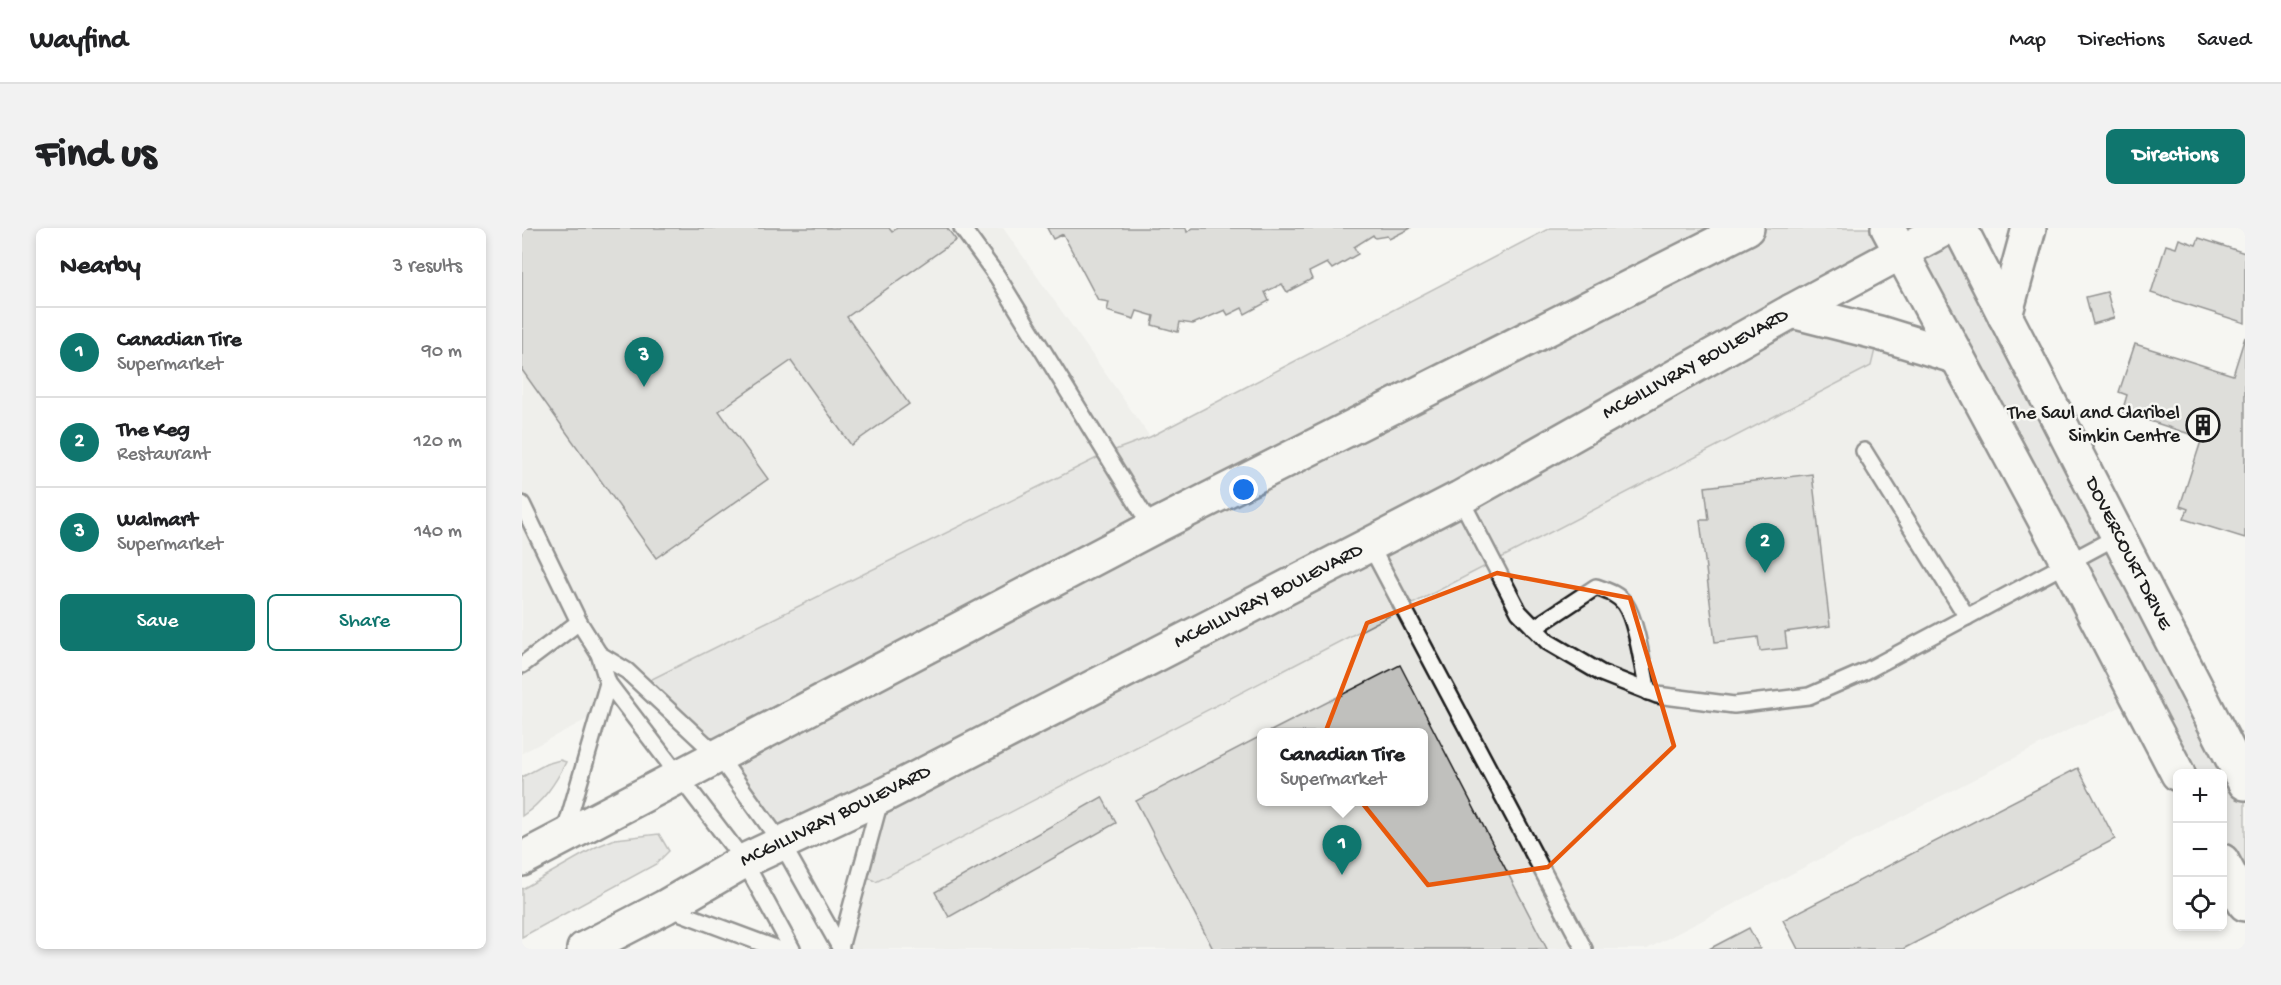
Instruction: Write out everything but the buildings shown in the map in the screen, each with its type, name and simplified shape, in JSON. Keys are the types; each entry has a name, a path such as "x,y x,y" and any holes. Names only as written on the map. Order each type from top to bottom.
{"main road":[{"path":"522,859 1152,528 1747,228"},
{"name":"MCGILLIVRAY BOULEVARD","path":"584,949 665,907 744,861 882,796 1460,498 1792,311 1895,240 1946,228"},
{"name":"DOVERCOURT DRIVE","path":"1960,228 2245,783"},
{"path":"2005,316 2029,228"},
{"path":"1895,240 2068,562 2175,769"},
{"path":"1792,311 1879,333 1957,357"},
{"path":"2227,869 2245,904"}],"lane":[{"path":"962,228 997,276 1152,528"},
{"path":"1864,451 1967,617"},
{"path":"1460,498 1519,612 1548,642 1601,673 1656,695 1734,705 1809,696 1864,672 2118,536"},
{"path":"522,504 579,622 599,654 608,682 744,861 792,949"},
{"path":"1370,545 1584,949"},
{"path":"1534,628 1596,587 1614,594 1625,604 1634,628 1648,692"},
{"path":"522,665 579,622"},
{"path":"599,654 627,671 719,757 782,844 841,948"},
{"path":"564,837 608,682"},
{"path":"841,948 882,796"},
{"path":"665,907 778,949"}],"highlighted area":[{"path":"1497,573 1630,598 1674,746 1548,867 1428,885 1319,749 1367,623"}],"shaded area":[{"path":"522,228 1003,228 1150,437 1107,453 642,684 600,655 608,683 599,713 522,753"},
{"path":"1550,228 1888,228 1902,252 1946,228 2245,783 2245,904 2227,869 2227,769 2175,769 1901,252 1793,311 1879,333 1871,366 876,882 861,873 881,796 782,844 719,757 642,684 1107,453 1150,437"},
{"path":"1879,333 1957,357 2138,697 2103,716 2076,726 1647,949 841,949 861,873 876,882 1871,366"},
{"path":"560,760 566,762 553,785 536,805 522,816 522,777 546,764"},
{"path":"659,834 669,851 656,864 522,937 522,889 596,847 615,839"}],"place":[{"name":"Walmart","path":"644,387"},
{"name":"The Saul and Claribel Simkin Centre","path":"2203,425"},
{"name":"The Keg","path":"1765,573"},
{"name":"Canadian Tire","path":"1342,875"}]}
